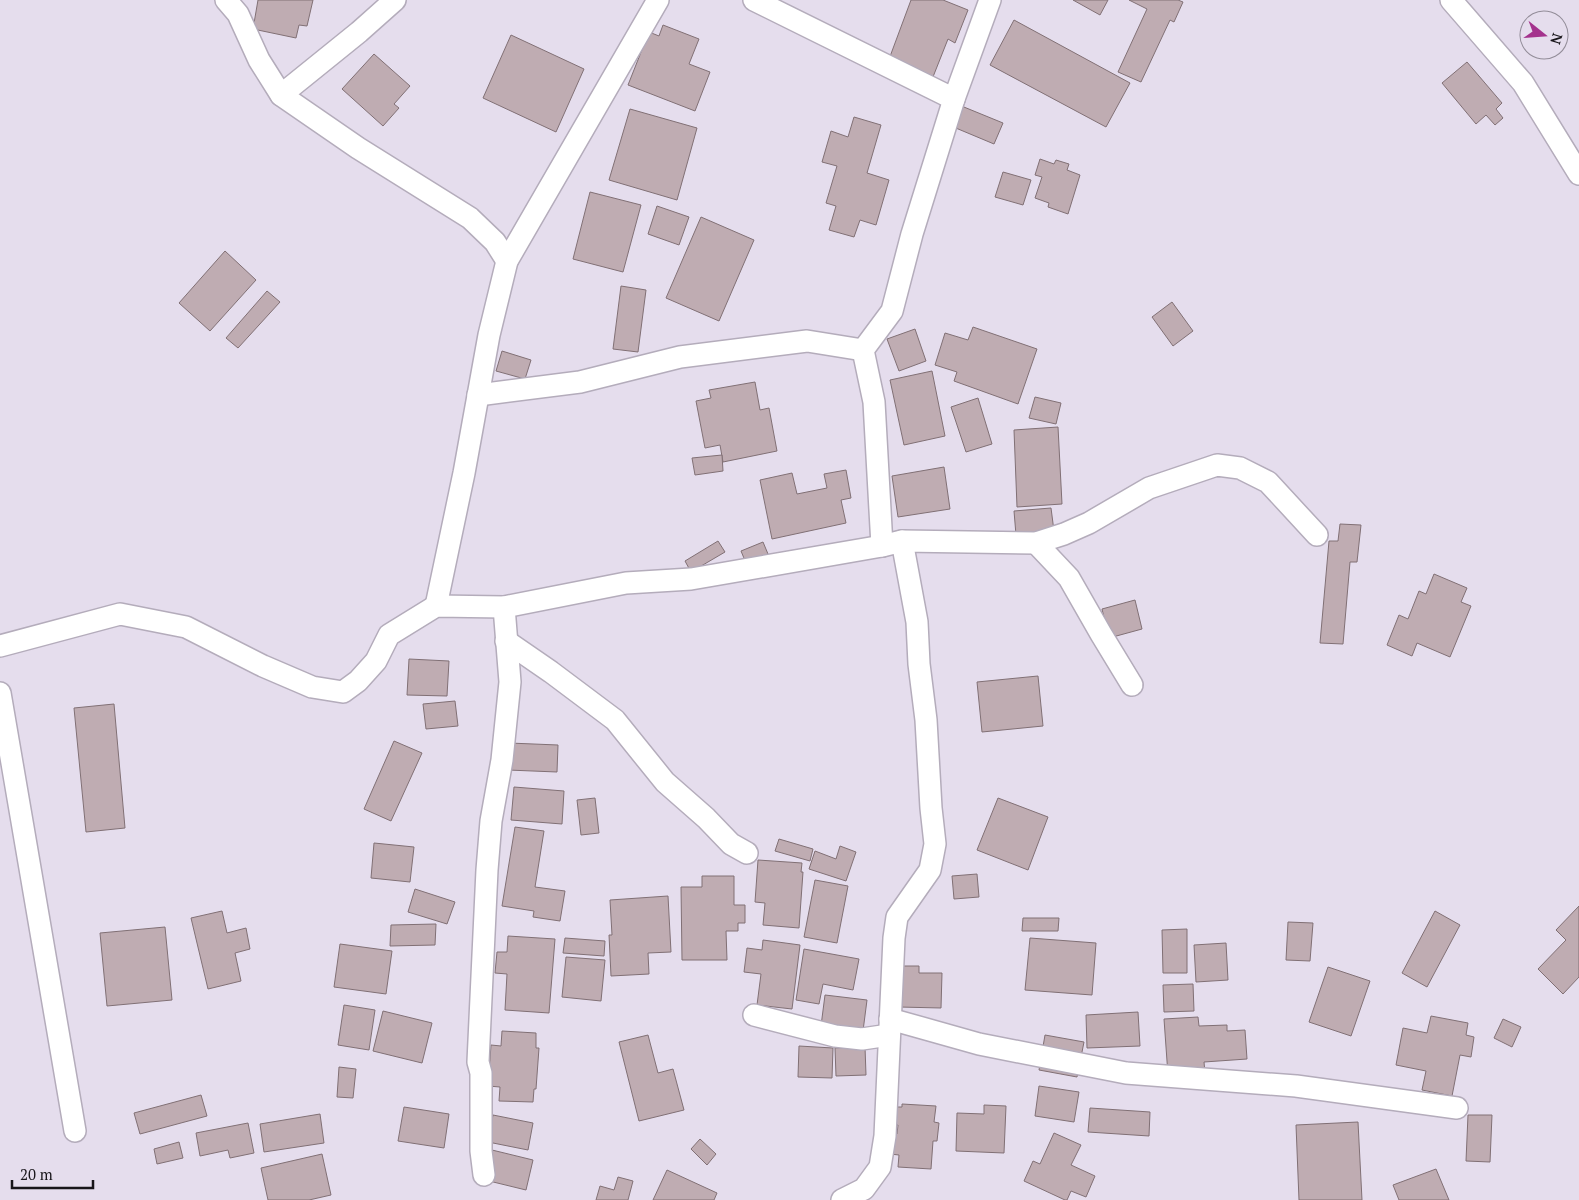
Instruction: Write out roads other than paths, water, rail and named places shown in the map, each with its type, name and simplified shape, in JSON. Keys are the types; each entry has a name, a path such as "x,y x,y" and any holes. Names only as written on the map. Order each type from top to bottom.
{"street":[{"path":"226,0 238,14 259,60 281,95 358,148 470,218 495,242 507,261"},
{"path":"281,95 359,32 395,0"},
{"path":"436,606 464,473 489,335 507,261 658,0"},
{"path":"754,0 954,99"},
{"path":"882,546 874,402 863,350 892,311 912,234 954,99 990,0"},
{"path":"1451,0 1523,83 1579,174"},
{"path":"478,395 580,382 680,358 807,341 863,350"},
{"path":"0,646 120,614 186,627 263,666 312,687 343,692 358,681 376,660 389,635 436,606 504,606 626,583 691,580 902,541 1036,543 1089,523 1149,488 1216,464 1240,468 1268,482 1317,535"},
{"path":"842,1200 864,1189 880,1167 885,1136 894,938 897,917 930,870 935,844 917,622 902,541"},
{"path":"1036,543 1069,578 1100,634 1132,685"},
{"path":"484,1175 481,1151 480,1073 478,1062 482,954 491,821 502,760 510,682 504,606"},
{"path":"506,641 551,672 614,720 666,782 706,818 731,844 747,853"},
{"path":"0,693 75,1131"},
{"path":"754,1015 834,1036 862,1038 890,1027 1126,1073 1296,1086 1456,1108"}]}
